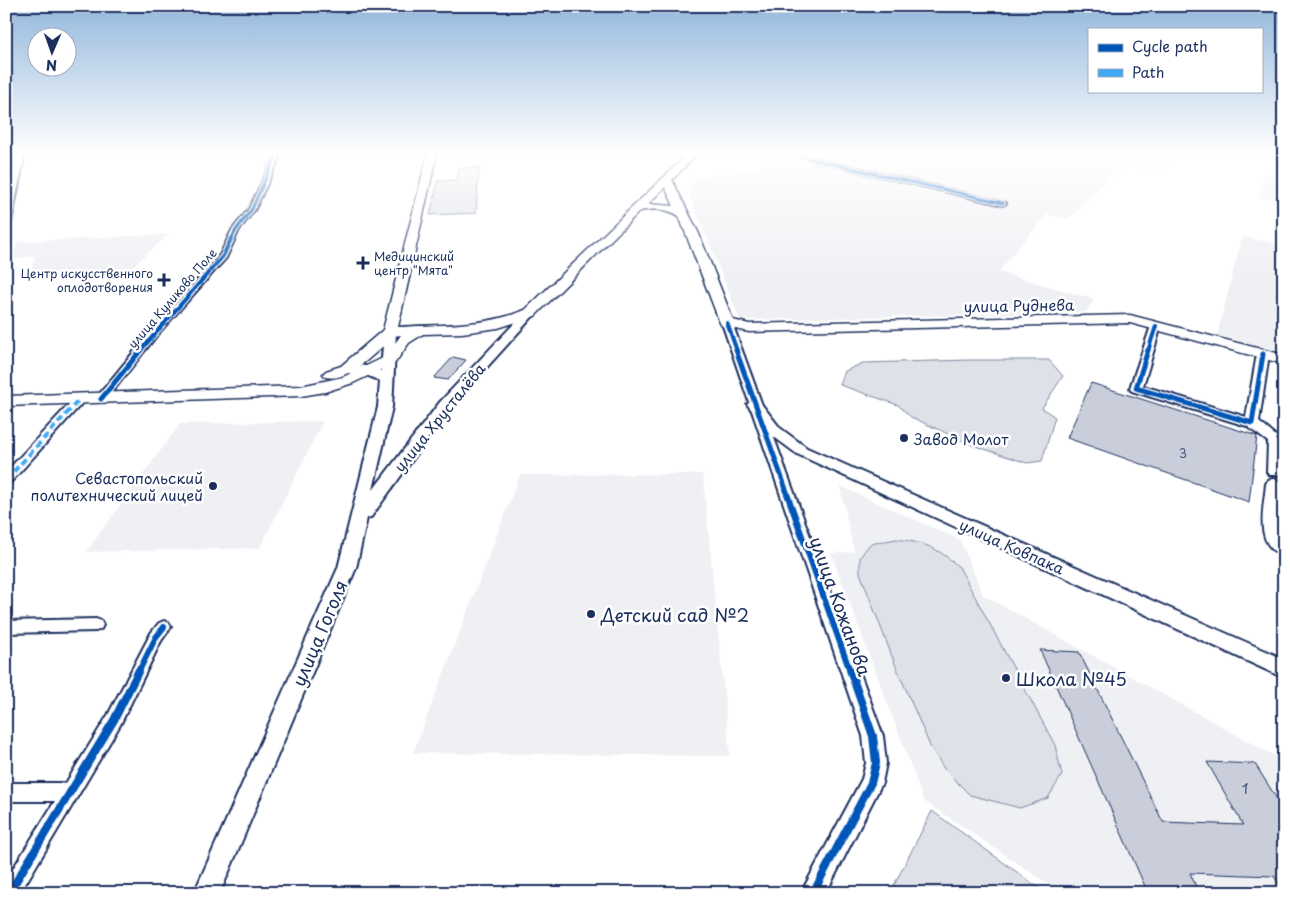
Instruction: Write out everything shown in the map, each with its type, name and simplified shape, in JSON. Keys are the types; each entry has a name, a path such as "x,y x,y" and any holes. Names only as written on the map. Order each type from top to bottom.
{"main road":[{"path":"6,222 11,195"},
{"path":"250,393 314,380 346,369 390,332 422,195"},
{"name":"улица Хрусталёва","path":"358,528 368,507 445,405 530,313 650,195"},
{"name":"улица Кожанова","path":"675,195 729,328"},
{"path":"646,199 664,199 682,209"},
{"path":"636,209 658,206 682,209"},
{"name":"улица Хрусталёва","path":"390,332 494,324 514,320 530,313"},
{"name":"улица Руднева","path":"729,328 1130,319 1284,360"},
{"path":"6,401 301,391 325,387 348,380 390,360 404,340 422,329"},
{"name":"улица Гоголя","path":"207,893 347,568 386,407 390,332"},
{"path":"346,369 368,370 388,380"},
{"name":"улица Ковпака","path":"754,404 775,431 802,451 865,482 1284,669"}],"street":[{"name":"улица Куликово Поле","path":"101,399 154,333 223,256 236,230 252,209 259,195"},
{"path":"970,195 1003,203"},
{"path":"1156,326 1136,388 1252,424 1276,441 1270,535 1278,546 1284,550"},
{"name":"улица Кожанова","path":"729,328 754,404 873,736 876,763 871,783 859,802 813,893"},
{"path":"1252,424 1263,354"},
{"path":"6,480 79,400"},
{"path":"6,627 96,625"},
{"path":"9,893 114,720 156,637 164,627"},
{"path":"6,792 70,792"}],"shaded area":[{"path":"435,195 477,195 476,213 430,215"},
{"path":"690,195 1092,195 1068,219 1047,214 998,272 1094,299 1086,312 740,320"},
{"path":"1260,195 1284,195 1284,202 1259,197"},
{"path":"169,234 128,271 31,274 35,256 13,259 17,242"},
{"path":"1242,237 1278,244 1280,238 1284,239 1284,354 1217,335"},
{"path":"1049,360 1063,376 1042,408 1055,417 1042,461 1027,463 972,445 911,417 898,405 840,385 845,371 863,363"},
{"name":"Севастопольский политехнический лицей","path":"323,421 260,548 86,552 180,424"},
{"name":"Детский сад №2","path":"703,474 730,756 413,753 520,475"},
{"name":"Школа №45","path":"840,486 960,540 983,595 1284,761 1284,893 1062,893 924,801 831,553 854,552"},
{"path":"896,539 923,544 937,550 959,567 1055,745 1062,775 1048,798 1020,808 970,795 945,770 930,746 895,664 860,573 860,557 870,544"},
{"path":"932,811 1046,893 890,893"}],"building":[{"path":"453,357 466,360 448,380 434,378"},
{"path":"1091,383 1257,436 1249,502 1067,438"},
{"path":"1040,650 1079,652 1163,822 1243,825 1207,762 1255,764 1284,810 1284,893 1274,876 1190,873 1199,893 1148,893"}],"marked path":[{"path":"6,480 79,400"}],"cycle path":[{"path":"101,399 154,333 223,256 236,230 252,209 259,195"},
{"path":"968,195 1003,203"},
{"path":"727,323 873,736 876,763 871,783 813,893"},
{"path":"1156,326 1136,388 1252,423 1263,354"},
{"path":"9,893 114,720 156,637 164,627"}],"place":[{"name":"Медицинский центр \"Мята\"","path":"363,263"},
{"name":"Центр искусственного оплодотворения","path":"164,280"},
{"name":"Завод Молот","path":"904,438"},
{"name":"Севастопольский политехнический лицей","path":"213,486"},
{"name":"Детский сад №2","path":"591,614"},
{"name":"Школа №45","path":"1006,678"}]}
